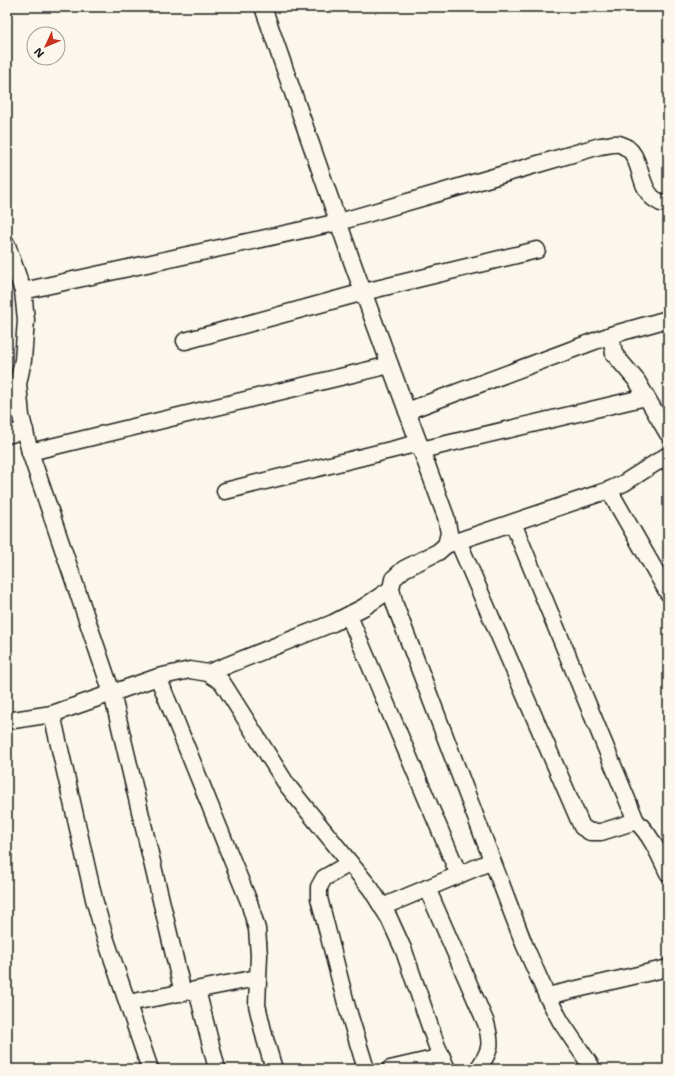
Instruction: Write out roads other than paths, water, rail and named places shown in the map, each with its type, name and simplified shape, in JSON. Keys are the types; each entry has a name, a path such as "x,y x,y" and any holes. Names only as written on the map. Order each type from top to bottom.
{"street":[{"path":"263,7 390,366 446,517 452,543 582,827 590,832 601,832 636,821"},
{"path":"23,291 339,222 600,146 618,144 629,150 639,166 644,184 650,196 661,203 668,202"},
{"path":"8,248 23,291 26,320 23,360 12,385 30,452 112,693 190,991 217,1069"},
{"path":"185,341 364,292 537,250"},
{"path":"407,411 611,335 668,319"},
{"path":"611,335 614,354 637,381 668,434"},
{"path":"30,452 390,366"},
{"path":"225,490 646,397"},
{"path":"7,435 24,430"},
{"path":"593,1069 547,996 524,944 394,605 391,589 393,579 404,569 438,552 452,543 609,490 624,483 668,454"},
{"path":"609,490 668,593"},
{"path":"513,523 636,821 644,828 668,872"},
{"path":"7,721 52,714 158,677 190,670 208,672 349,616 391,589"},
{"path":"349,616 459,875"},
{"path":"208,672 222,682 287,785 371,889 382,907 404,951 444,1063 390,1069"},
{"path":"158,677 249,902 257,929 259,955 257,1005 264,1039 274,1069"},
{"path":"52,714 94,899 104,934 150,1069"},
{"path":"382,907 492,861"},
{"path":"350,863 324,878 319,887 319,898 347,1007 366,1069"},
{"path":"427,888 486,1023 490,1040 487,1056 478,1069"},
{"path":"547,996 668,968"},
{"path":"128,1003 257,978"}]}
